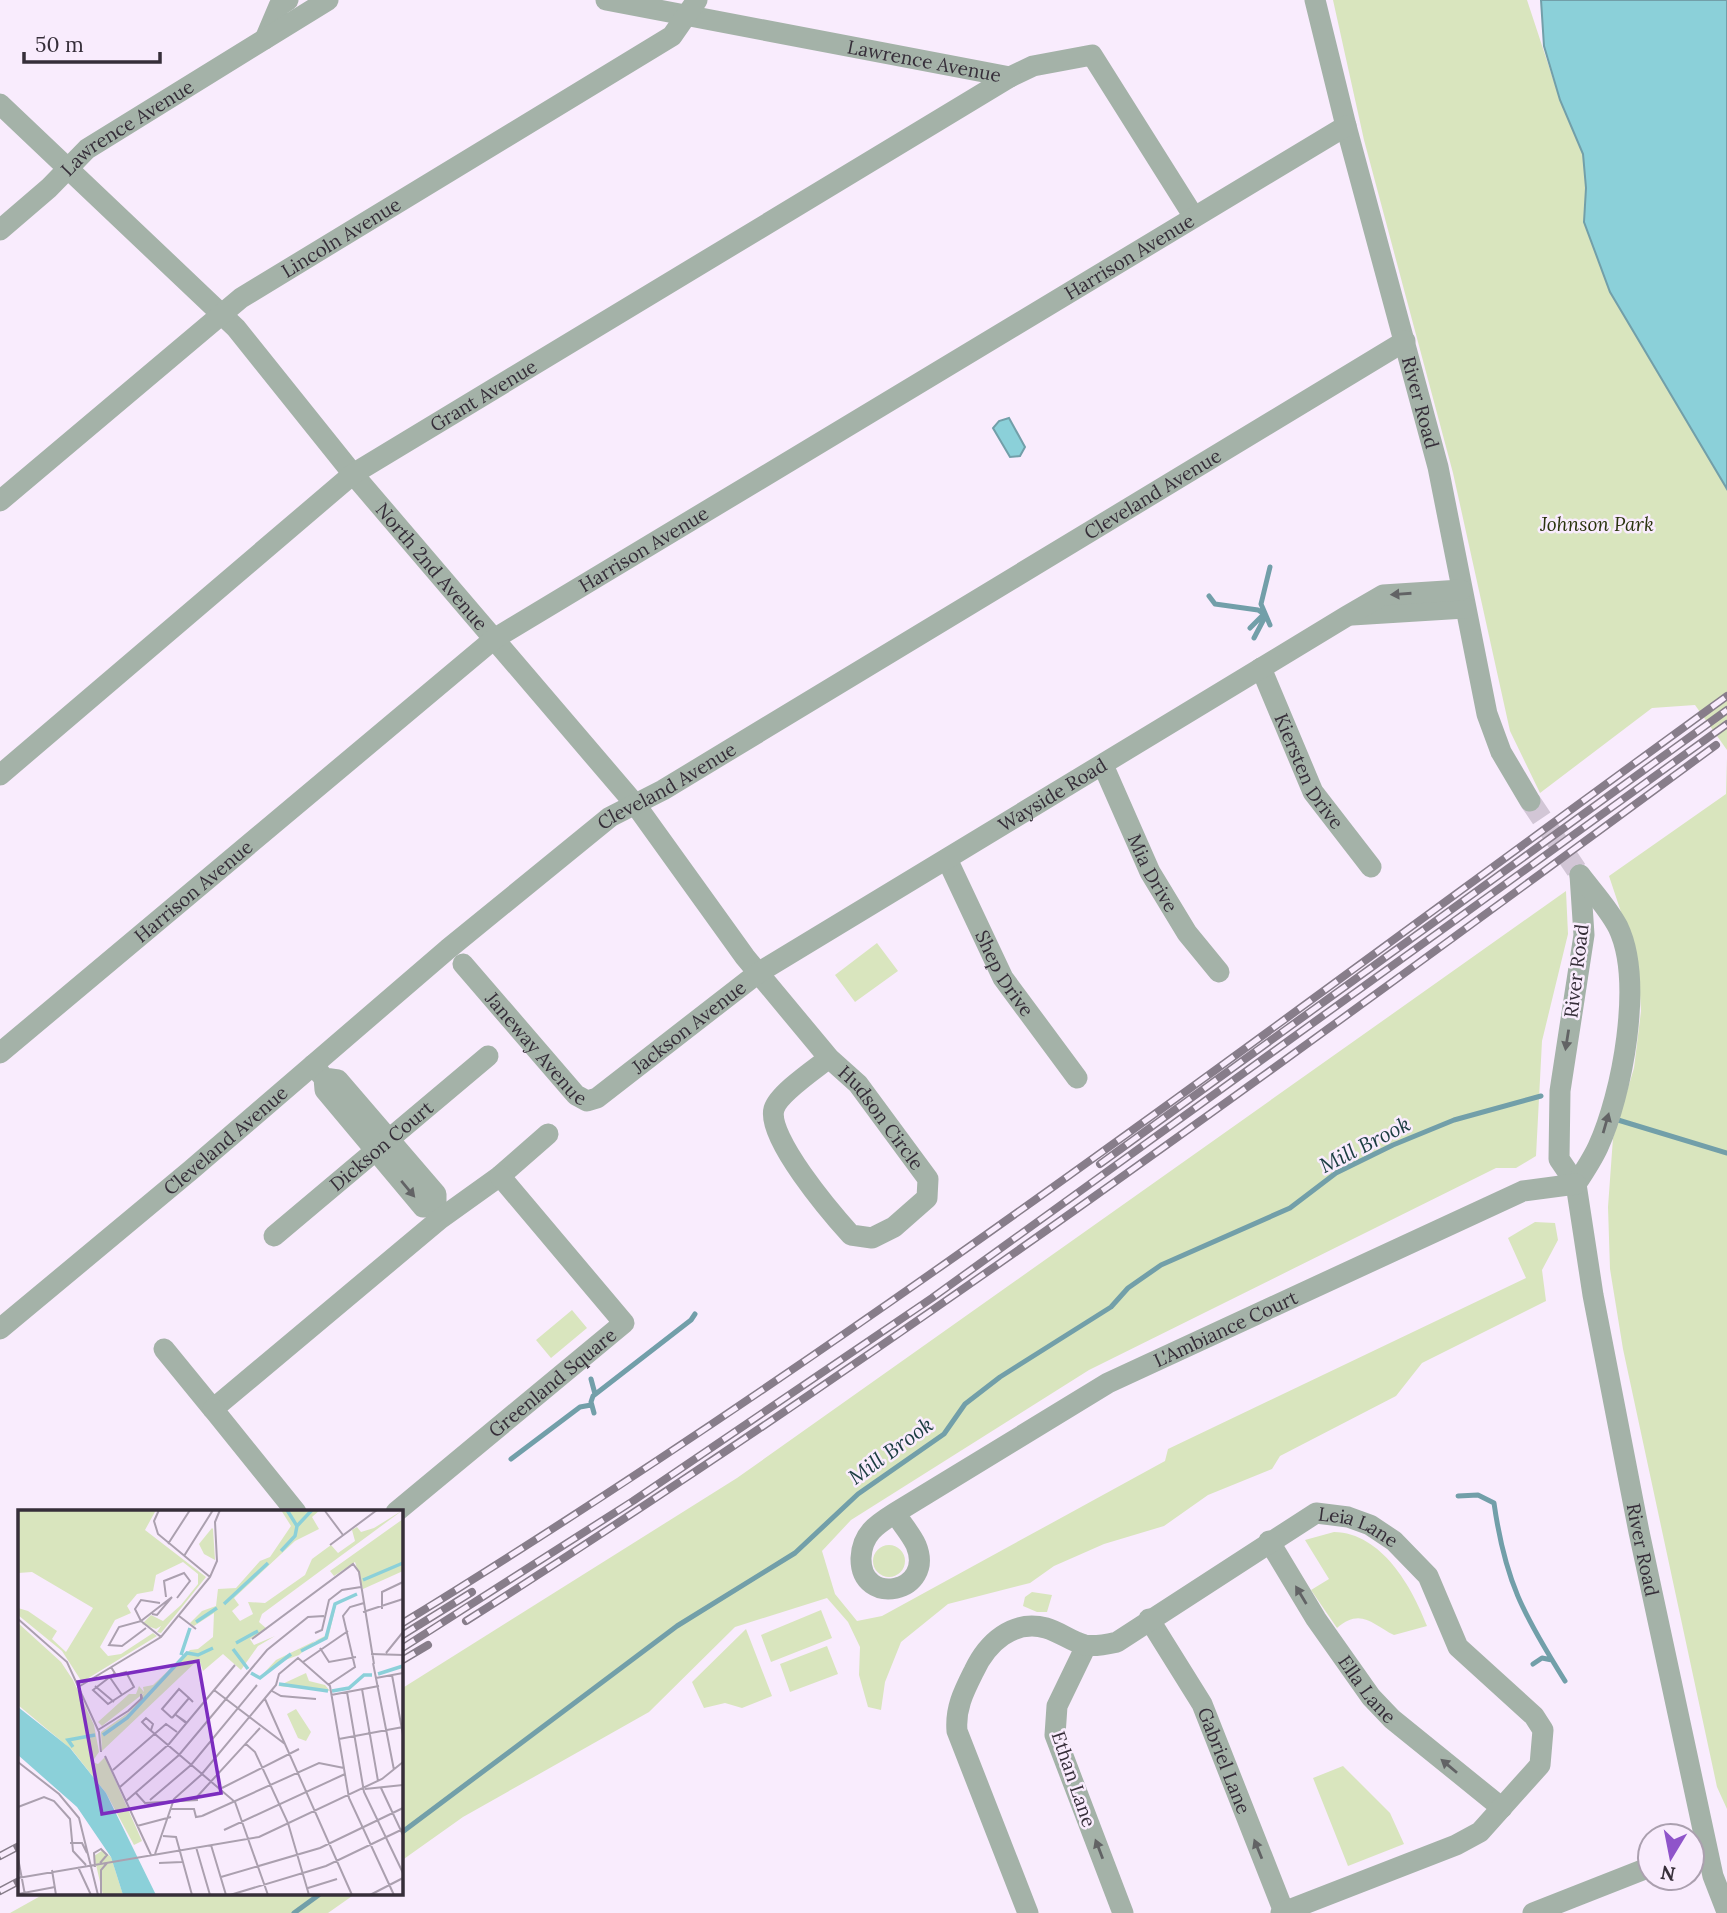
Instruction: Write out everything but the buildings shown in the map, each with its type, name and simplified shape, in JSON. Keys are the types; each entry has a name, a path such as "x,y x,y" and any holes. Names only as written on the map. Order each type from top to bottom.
{"street":[{"path":"265,39 279,6 288,0"},
{"name":"Lawrence Avenue","path":"0,230 87,149 328,0"},
{"name":"Lawrence Avenue","path":"606,0 692,8 1010,77 1033,66 1092,55 1194,217"},
{"name":"River Road","path":"1315,0 1346,126 1438,467 1487,714 1501,752 1530,801"},
{"name":"Lincoln Avenue","path":"0,501 241,298 672,36 692,8"},
{"name":"Grant Avenue","path":"0,775 354,474 1010,77"},
{"name":"North 2nd Avenue","path":"0,104 236,328 354,474 635,804 758,973 829,1058"},
{"name":"Harrison Avenue","path":"0,1053 494,639 1346,126"},
{"name":"Cleveland Avenue","path":"0,1329 319,1071 448,948 610,817 1405,341"},
{"name":"Wayside Road","path":"758,973 1383,595 1463,599"},
{"name":"Kiersten Drive","path":"1261,668 1313,792 1371,867"},
{"name":"Mia Drive","path":"1103,765 1150,872 1187,933 1219,972"},
{"name":"Shep Drive","path":"947,859 1003,978 1077,1078"},
{"name":"River Road","path":"1576,1184 1598,1148 1619,1080 1630,988 1619,929 1580,875 1584,935 1563,1070 1559,1160 1576,1184 1593,1295 1694,1822"},
{"name":"Janeway Avenue","path":"463,964 576,1095 587,1101 597,1098 620,1083"},
{"name":"Jackson Avenue","path":"620,1083 758,973"},
{"name":"Dickson Court","path":"274,1236 488,1056"},
{"name":"Hudson Circle","path":"829,1058 858,1084 928,1179 927,1198 894,1227 872,1238 851,1235 777,1138 773,1111 778,1100 829,1058"},
{"path":"319,1071 325,1090 382,1143 424,1207 440,1210"},
{"path":"213,1409 440,1210 500,1176 548,1134"},
{"name":"Greenland Square","path":"398,1510 624,1323 500,1176"},
{"name":"L'Ambiance Court","path":"895,1513 1108,1383 1523,1191 1576,1184"},
{"path":"164,1349 294,1510"},
{"name":"Leia Lane","path":"1086,1646 1117,1642 1316,1513 1348,1517 1370,1525 1394,1541 1427,1576 1458,1647 1534,1716 1543,1730 1540,1765 1480,1832 1457,1845 1282,1912"},
{"name":"Ella Lane","path":"1269,1541 1316,1619 1371,1697 1392,1718 1502,1808"},
{"name":"Gabriel Lane","path":"1149,1619 1202,1704 1282,1912"},
{"path":"1028,1913 957,1731 959,1702 981,1657 996,1639 1014,1629 1046,1628 1086,1646"},
{"name":"Ethan Lane","path":"1086,1646 1057,1706 1055,1735 1123,1913"},
{"name":"River Road","path":"1706,1862 1727,1912"},
{"path":"1533,1913 1636,1873"}],"green space":[{"name":"Johnson Park","path":"1333,0 1527,0 1560,100 1583,154 1586,188 1584,222 1610,292 1727,489 1727,750 1695,705 1652,708 1540,793 1510,731 1453,473 1364,140"},
{"path":"1727,758 1727,1809 1717,1787 1623,1349 1610,1269 1608,1207 1613,1138 1634,1068 1641,1011 1638,963 1609,876 1726,794"},
{"path":"1566,891 1568,934 1542,1041 1536,1156 1516,1168 1496,1168 1089,1370 851,1520 822,1551 835,1594 857,1621 882,1616 1165,1461 1168,1449 1526,1278 1508,1238 1535,1222 1555,1223 1558,1240 1542,1270 1546,1301 1422,1363 1396,1396 1280,1456 1272,1469 1208,1495 1164,1526 1104,1544 1054,1566 1030,1583 948,1604 901,1642 885,1682 881,1710 868,1707 859,1675 860,1647 848,1622 827,1598 735,1627 649,1712 463,1817 402,1860 402,1688 737,1478"},
{"path":"877,943 898,971 855,1002 835,975"},
{"path":"572,1310 587,1328 551,1358 536,1340"},
{"path":"1334,1532 1351,1535 1381,1552 1404,1579 1427,1626 1394,1635 1360,1618 1345,1622 1337,1628 1311,1590 1329,1579 1305,1540"},
{"path":"889,1545 901,1549 905,1561 901,1573 889,1577 877,1573 873,1561 877,1549"},
{"path":"1032,1592 1052,1595 1047,1612 1037,1612 1023,1606 1025,1597"},
{"path":"821,1610 832,1638 771,1662 761,1635"},
{"path":"746,1629 772,1696 742,1708 725,1703 704,1708 692,1682"},
{"path":"827,1646 838,1674 790,1692 780,1664"},
{"path":"1343,1766 1390,1813 1404,1844 1348,1866 1313,1778"},
{"path":"40,1896 352,1896 328,1913 10,1913"}],"water":[{"path":"1541,0 1727,0 1727,489 1610,292 1584,222 1586,188 1583,154 1560,100 1544,46"},
{"path":"1009,418 1025,447 1020,456 1010,457 993,428 999,421"}],"waterway":[{"path":"1270,567 1261,604 1270,625"},
{"path":"1209,596 1215,604 1258,610 1264,614"},
{"path":"1250,628 1263,615 1265,617"},
{"path":"1254,638 1265,617"},
{"name":"Mill Brook","path":"402,1832 677,1626 795,1553 858,1494 944,1434 965,1404 1000,1377 1111,1307 1128,1288 1161,1265 1290,1208 1336,1173 1393,1145 1454,1120 1541,1096"},
{"name":"Mill Brook","path":"1618,1120 1727,1153"},
{"path":"594,1413 591,1402 593,1396 691,1320 695,1314"},
{"path":"591,1379 595,1394"},
{"path":"511,1459 580,1407 591,1405"},
{"path":"1458,1496 1478,1495 1494,1503 1510,1576 1527,1616 1565,1681"},
{"path":"1533,1664 1542,1658 1552,1660"},
{"name":"Mill Brook","path":"294,1913 317,1896"}],"tunnel":[{"path":"1530,801 1580,875"}],"railway":[{"path":"402,1623 572,1516 908,1290 1073,1173 1727,696"},
{"path":"1100,1164 1727,710"},
{"path":"402,1648 633,1501 932,1298 1727,724"},
{"path":"466,1621 785,1411 942,1303 1254,1082 1716,745"},
{"path":"402,1635 472,1592"},
{"path":"402,1660 428,1645"},
{"path":"0,1856 18,1847"},
{"path":"0,1891 18,1882"}]}
